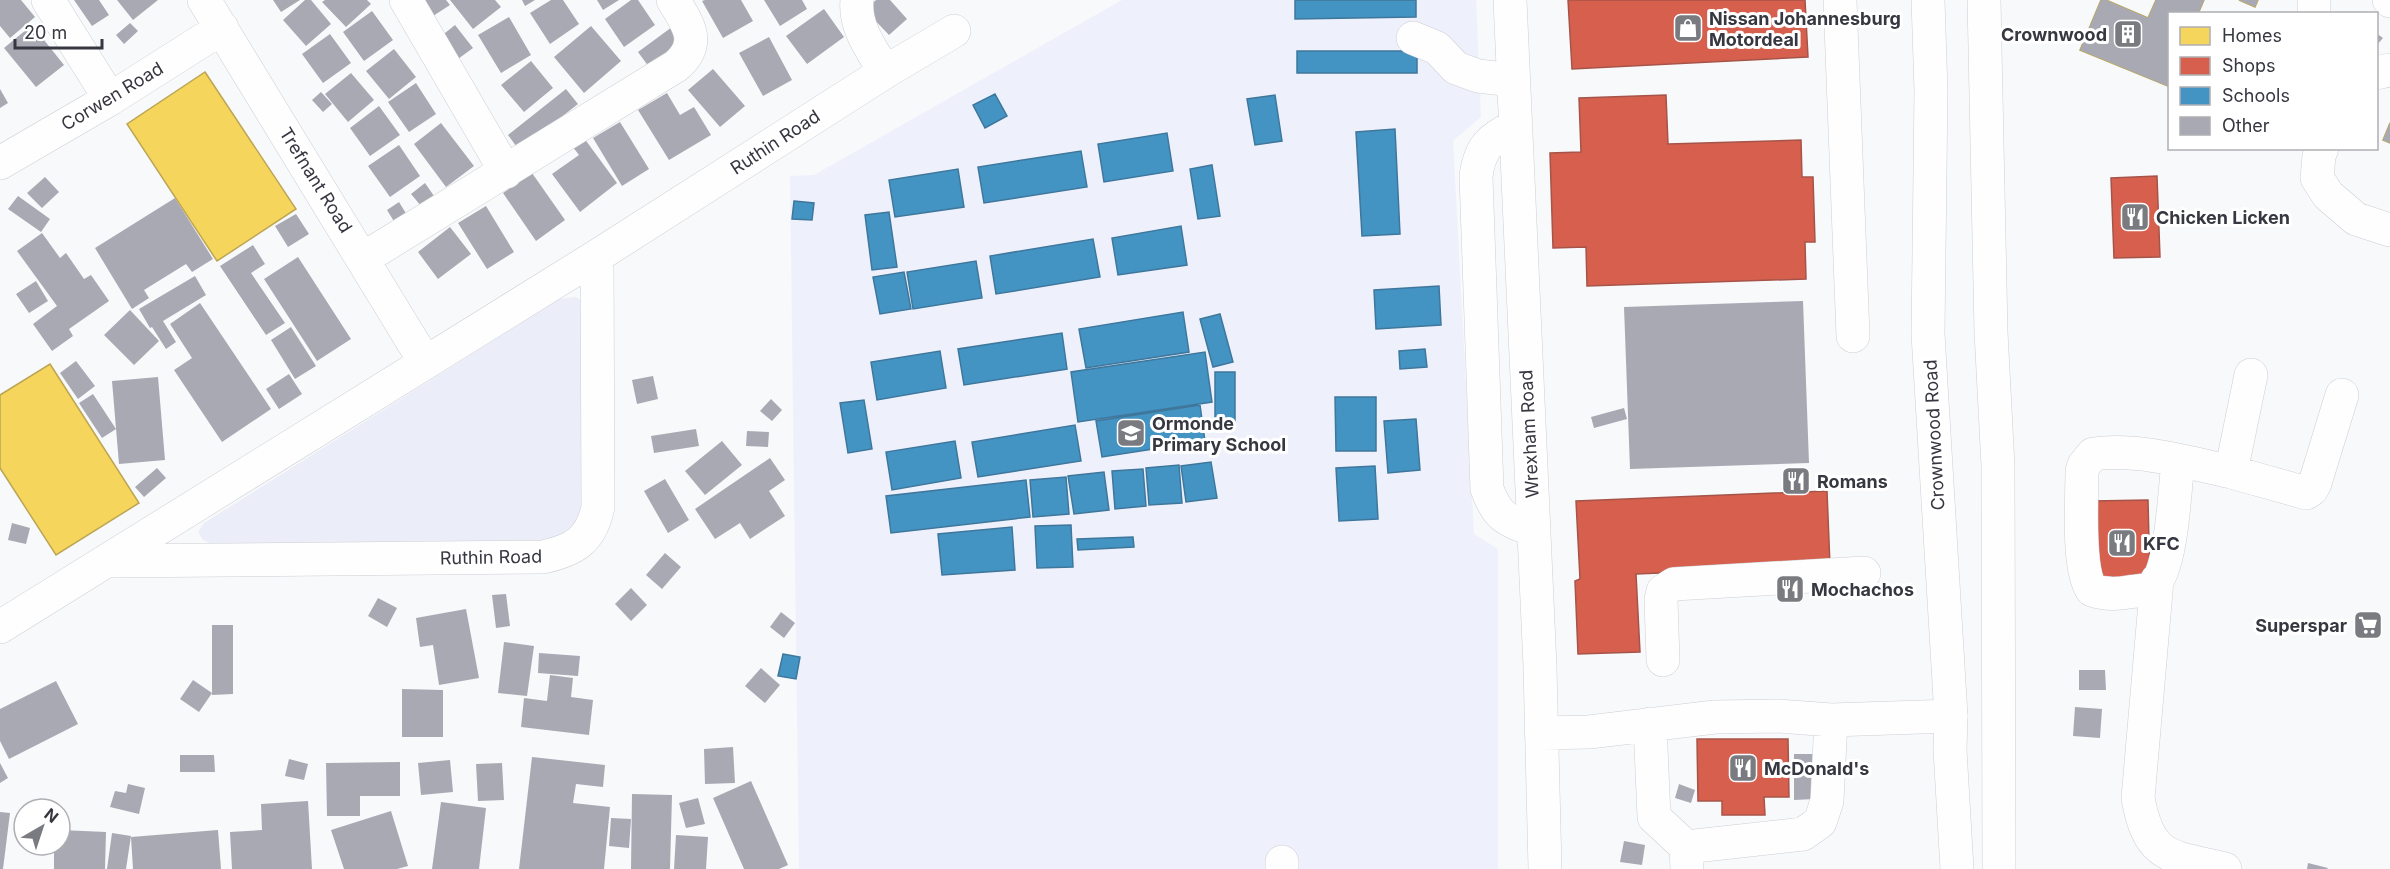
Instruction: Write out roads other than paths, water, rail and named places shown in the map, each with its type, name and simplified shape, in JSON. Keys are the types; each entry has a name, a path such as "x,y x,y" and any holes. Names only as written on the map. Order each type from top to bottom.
{"street":[{"path":"48,0 110,99"},
{"name":"Trefnant Road","path":"204,0 364,258 425,362"},
{"path":"406,0 506,172"},
{"path":"364,258 676,66 686,57 692,47 691,34 673,0"},
{"path":"857,0 856,14 859,23 885,72"},
{"name":"Wrexham Road","path":"1510,0 1534,530 1545,869"},
{"path":"1840,0 1854,336"},
{"name":"Crownwood Road","path":"1928,0 1931,91 1928,334 1951,716 1950,750 1957,869"},
{"path":"1984,0 1991,332 1998,466 1999,869"},
{"name":"Corwen Road","path":"0,163 110,99 222,27"},
{"name":"Ruthin Road","path":"0,627 954,31"},
{"path":"1413,38 1437,48 1456,68 1478,76 1513,80"},
{"path":"1515,126 1490,140 1478,162 1476,176 1487,489 1493,506 1500,516 1534,530"},
{"path":"2321,150 2317,178 2328,195 2356,219 2390,230"},
{"name":"Ruthin Road","path":"107,561 543,557 577,546 592,527 598,507 597,256"},
{"path":"2231,472 2250,375"},
{"path":"2178,460 2167,559 2157,580 2152,587 2143,590 2121,593 2092,590 2088,585 2082,534 2082,471 2093,454 2178,460 2308,492 2315,483 2342,395"},
{"path":"1663,660 1661,600 1663,591 1674,584 1864,573"},
{"path":"2157,580 2138,798 2142,823 2152,842 2169,855 2225,869"},
{"path":"1541,733 1589,732 1748,715 1831,720 1951,716"},
{"path":"1650,724 1654,818 1687,858 1803,834 1820,822 1826,811 1831,720"}],"place":[{"name":"Nissan Johannesburg Motordeal","path":"1688,28"},
{"name":"Crownwood","path":"2128,34"},
{"name":"Chicken Licken","path":"2135,217"},
{"name":"Ormonde Primary School","path":"1131,433"},
{"name":"Romans","path":"1796,481"},
{"name":"KFC","path":"2122,543"},
{"name":"Mochachos","path":"1790,589"},
{"name":"Superspar","path":"2368,625"},
{"name":"McDonald's","path":"1743,768"}]}
